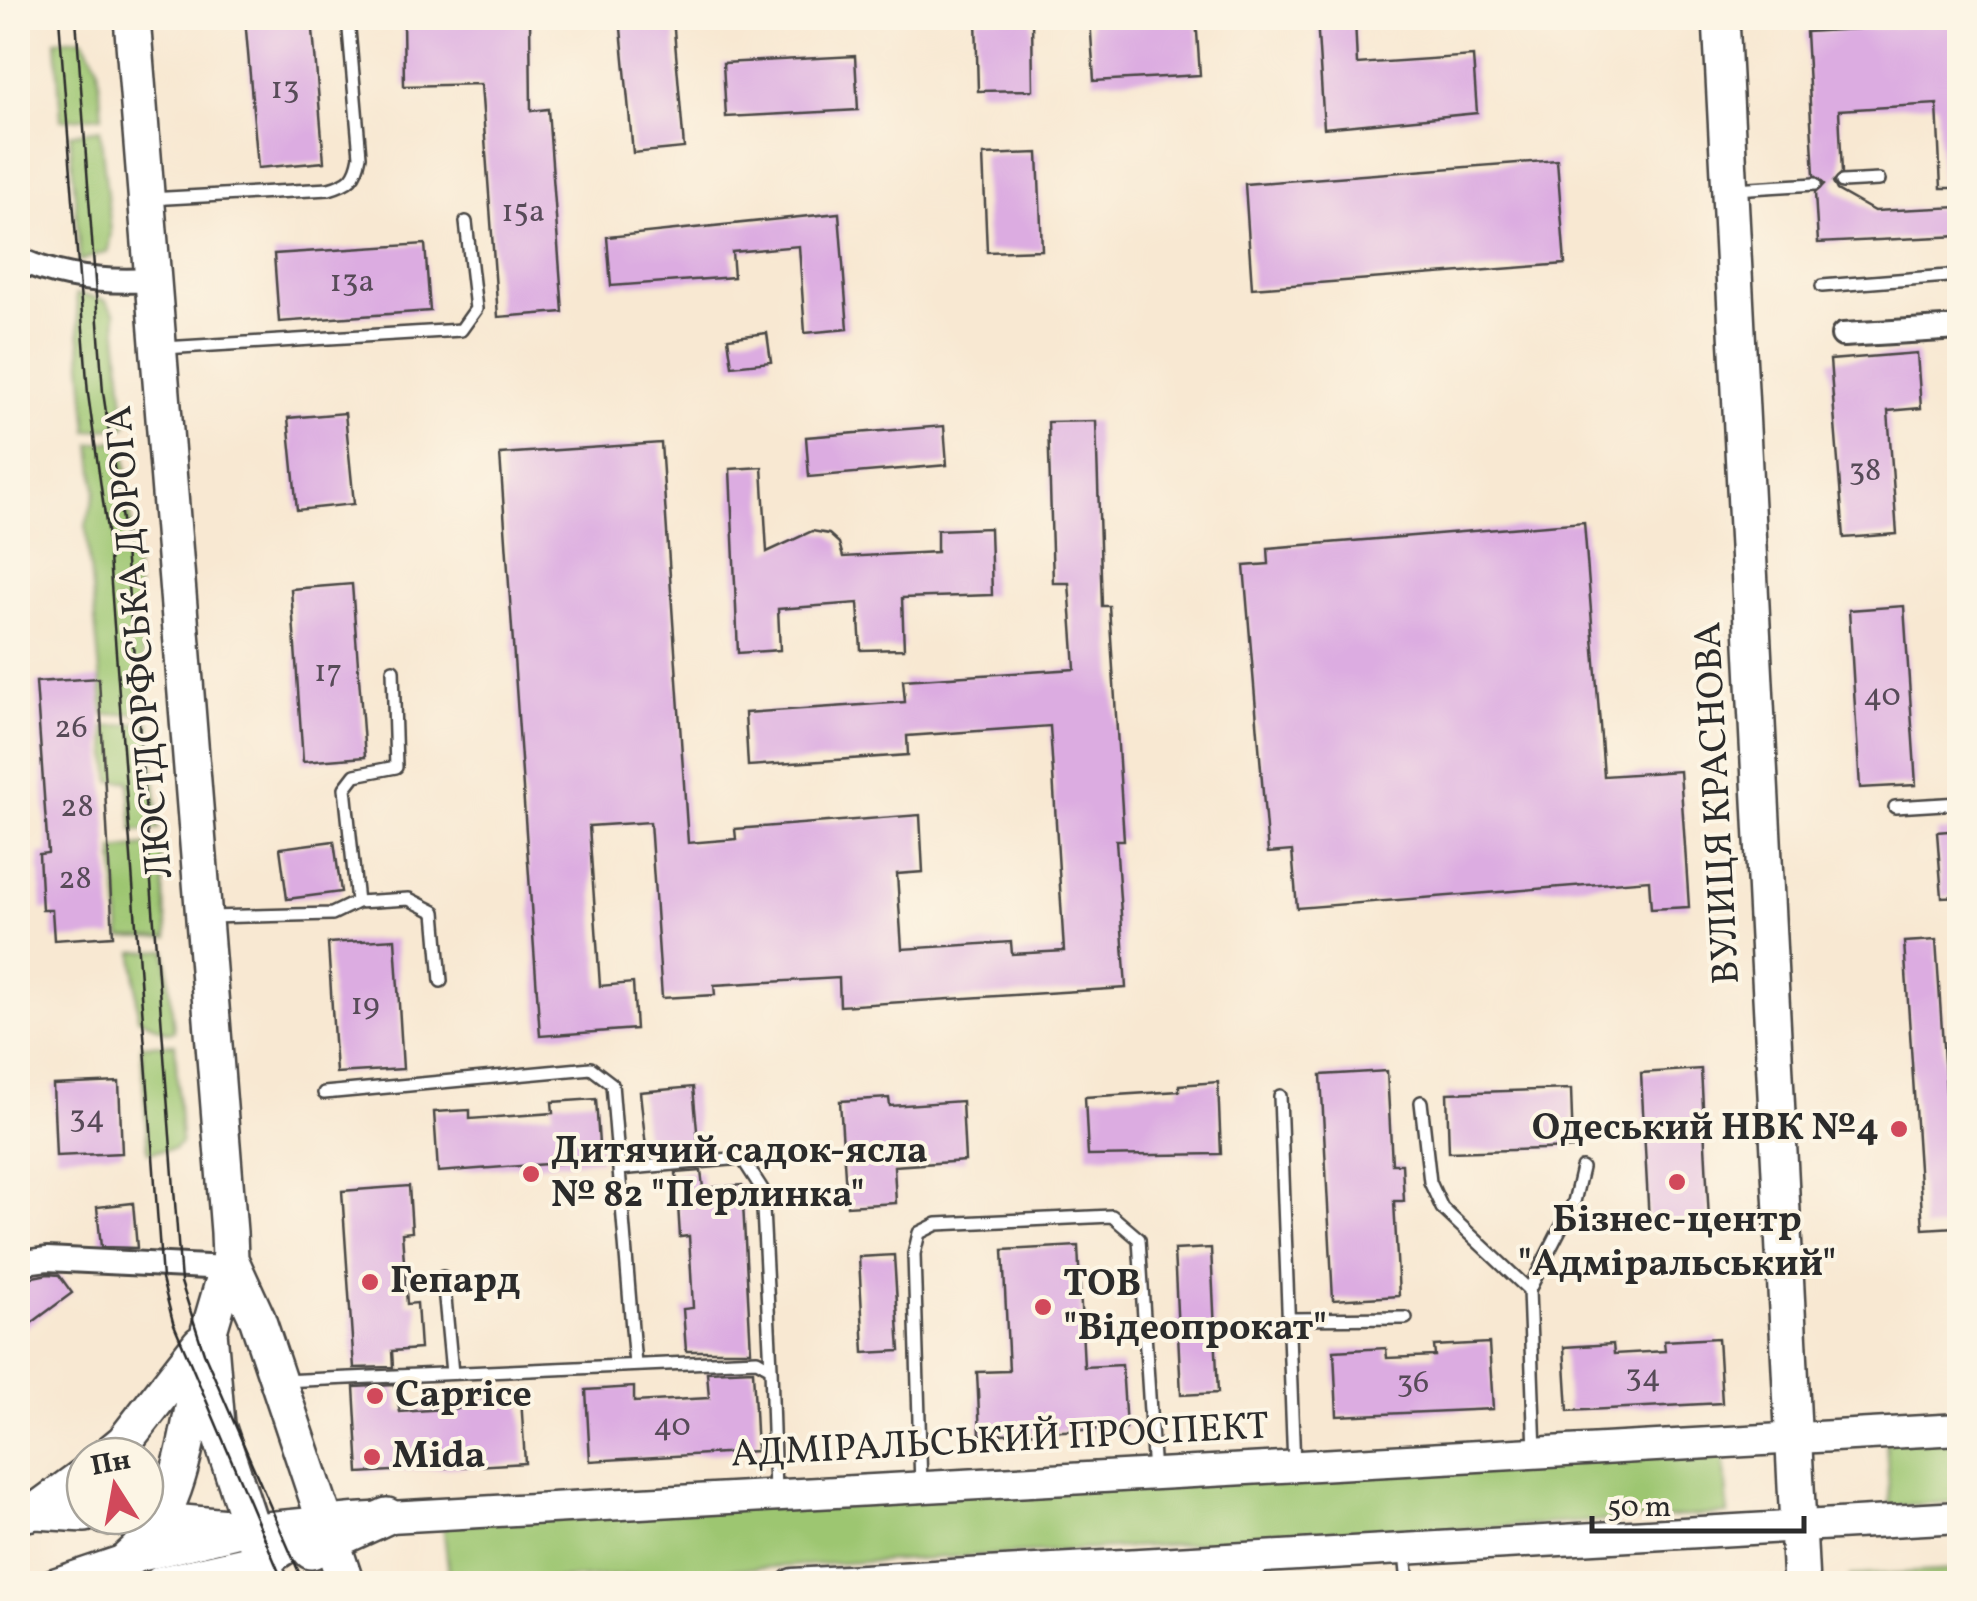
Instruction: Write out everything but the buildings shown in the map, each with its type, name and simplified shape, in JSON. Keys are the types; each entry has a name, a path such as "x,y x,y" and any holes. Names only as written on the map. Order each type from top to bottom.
{"main road":[{"name":"ЛЮСТДОРФСЬКА ДОРОГА","path":"132,18 144,200 207,917 229,1264 209,1331 217,1424 265,1564"},
{"name":"ВУЛИЦЯ КРАСНОВА","path":"1721,18 1801,1584"},
{"name":"ЛЮСТДОРФСЬКА ДОРОГА","path":"229,1264 257,1318 346,1584"},
{"path":"126,1436 209,1331"},
{"path":"165,1512 209,1331"},
{"name":"АДМІРАЛЬСЬКИЙ ПРОСПЕКТ","path":"388,1516 1960,1429"},
{"path":"26,1513 65,1488"},
{"path":"26,1513 65,1514"},
{"path":"162,1584 265,1564 326,1531 388,1516"},
{"path":"793,1584 1256,1570 1405,1549 1960,1517"},
{"path":"165,1522 265,1564"},
{"path":"128,1559 294,1562 326,1531"},
{"path":"54,1584 128,1559 153,1536"}],"street":[{"path":"18,259 38,268 114,282 152,280"},
{"path":"1843,335 1960,328"},
{"path":"18,1263 48,1260 229,1264"}],"lane":[{"path":"144,200 329,190 347,184 357,174 360,156 348,18"},
{"path":"1842,182 1879,180"},
{"path":"1730,189 1814,184"},
{"path":"160,348 460,330 476,309 466,222"},
{"path":"1822,286 1960,275"},
{"path":"357,902 345,788 355,775 396,767 393,670"},
{"path":"1895,807 1960,803"},
{"path":"207,917 332,914 357,902 409,899 435,912 441,982"},
{"path":"324,1094 591,1068 612,1084 635,1365"},
{"path":"1280,1096 1294,1466"},
{"path":"1421,1102 1430,1182 1442,1208 1529,1290"},
{"path":"619,1169 742,1158 762,1189 775,1494"},
{"path":"1535,1452 1529,1290 1574,1202 1582,1168"},
{"path":"921,1486 914,1254 918,1233 937,1224 1112,1216 1139,1239 1154,1474"},
{"path":"444,1278 452,1373"},
{"path":"1288,1319 1406,1318"},
{"path":"277,1381 757,1360 771,1368"},
{"path":"1405,1549 1408,1584"}],"green space":[{"path":"83,38 98,66 102,116 61,120 56,40"},
{"path":"100,129 111,232 108,251 80,261 70,134"},
{"path":"76,294 105,300 115,313 126,426 88,431"},
{"path":"124,440 148,712 104,715 86,525 96,491 91,444"},
{"path":"150,722 159,829 133,831 129,781 111,781 105,727"},
{"path":"160,844 168,938 121,938 114,850"},
{"path":"166,950 174,1031 167,1032 138,1018 134,952"},
{"path":"175,1044 181,1142 174,1149 148,1152 141,1045"},
{"path":"1959,1436 1959,1502 1890,1506 1886,1441"},
{"path":"1724,1449 1728,1514 468,1584 450,1583 443,1524"},
{"path":"1959,1570 1959,1583 1850,1583 1850,1576"}],"tram line":[{"path":"59,18 88,394 107,530 162,1279 173,1322 284,1584"},
{"path":"76,18 103,392 123,527 134,656 181,1282 204,1353 304,1584"}],"place":[{"name":"Одеський НВК №4","path":"1899,1129"},
{"name":"Дитячий садок-ясла № 82 \"Перлинка\"","path":"531,1174"},
{"name":"Бізнес-центр \"Адміральський\"","path":"1677,1182"},
{"name":"Гепард","path":"370,1282"},
{"name":"ТОВ \"Відеопрокат\"","path":"1043,1307"},
{"name":"Caprice","path":"375,1396"},
{"name":"Mida","path":"372,1457"}]}
